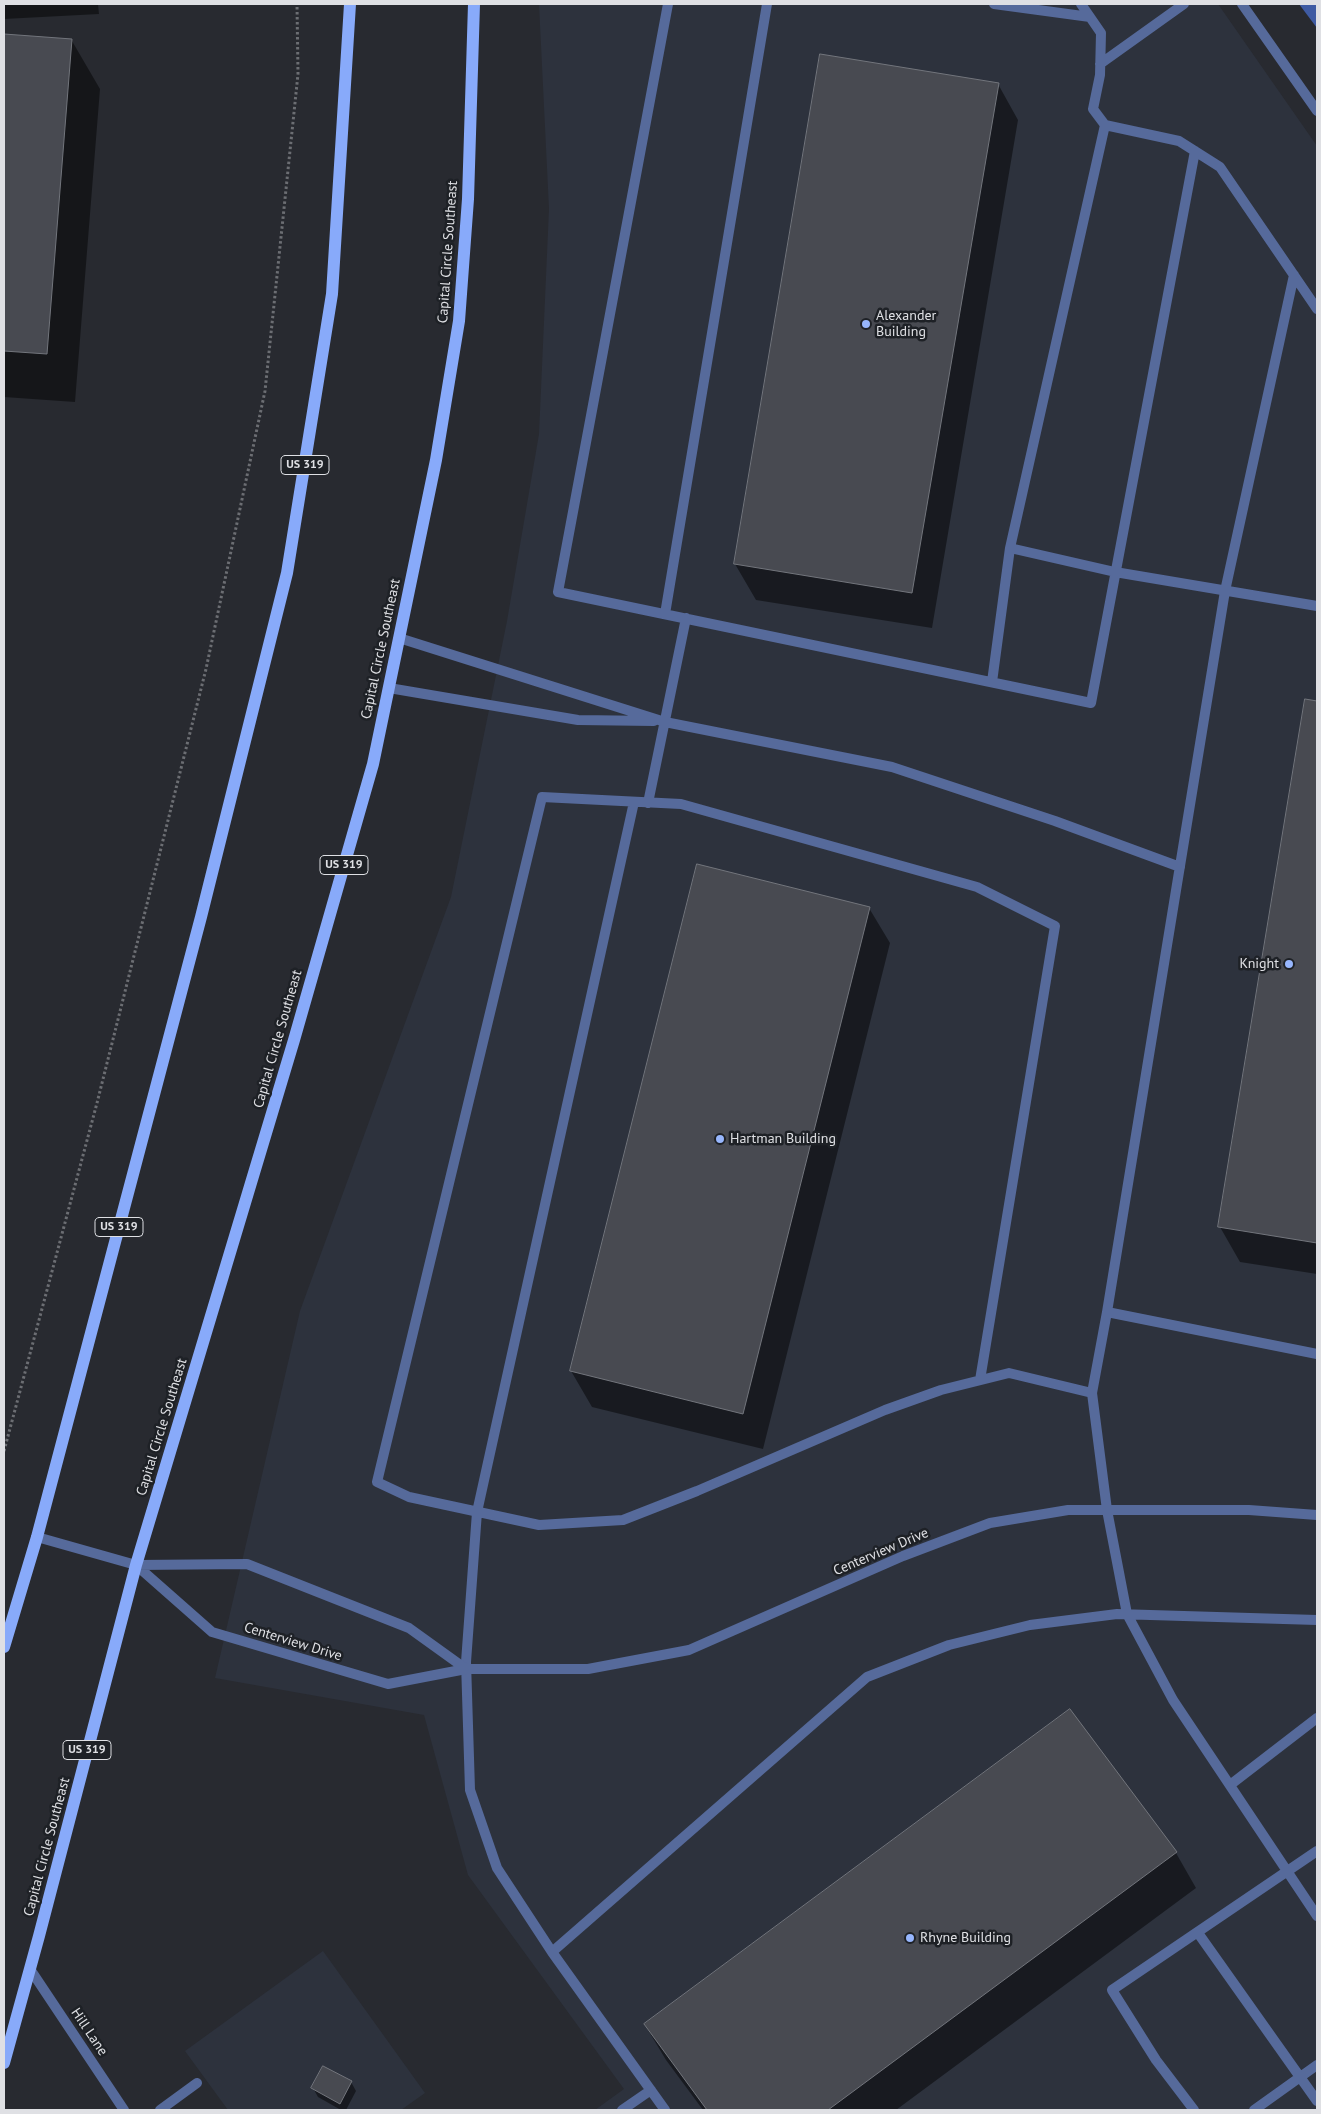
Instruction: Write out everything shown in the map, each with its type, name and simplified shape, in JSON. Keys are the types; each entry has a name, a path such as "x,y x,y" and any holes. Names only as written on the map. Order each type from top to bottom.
{"main road":[{"name":"US 319","path":"4,1647 37,1537 201,917 288,573 332,294 350,4"},
{"name":"Capital Circle Southeast","path":"4,2063 136,1565 294,1040 373,764 436,460 459,321 468,199 474,4"}],"street":[{"path":"668,4 558,592 1091,703 1195,151"},
{"path":"665,614 767,4"},
{"path":"994,4 1090,17"},
{"path":"1081,4 1101,33 1100,64 1093,109 1105,125 1179,141 1220,168 1317,309"},
{"path":"1100,64 1184,4"},
{"path":"1242,4 1317,111"},
{"path":"992,682 1010,548 1105,125"},
{"path":"1294,275 1225,591 1107,1312 1092,1393 1107,1510 1127,1614 1173,1700 1317,1916"},
{"path":"1010,548 1115,572 1317,606"},
{"path":"648,803 686,618"},
{"path":"399,638 665,722 892,767 1055,821 1180,867"},
{"path":"389,688 578,720 665,722"},
{"path":"980,1380 1055,926 977,887 681,804 542,797 377,1482 409,1496 539,1525 623,1520 697,1491 885,1410 941,1390 980,1380 1010,1372 1092,1393"},
{"path":"634,802 477,1512 466,1670 470,1790 497,1868 552,1952 665,2110"},
{"path":"1107,1312 1317,1354"},
{"name":"Centerview Drive","path":"136,1565 212,1632 388,1684 466,1670 588,1669 689,1650 903,1556 990,1523 1068,1510 1249,1510 1317,1515"},
{"name":"Centerview Drive","path":"37,1537 136,1565 247,1564 409,1628 466,1670"},
{"path":"552,1952 867,1677 949,1645 1030,1625 1127,1614 1317,1620"},
{"path":"1230,1785 1317,1718"},
{"path":"1194,2110 1156,2060 1112,1990 1288,1872 1317,1850"},
{"path":"1198,1933 1298,2077 1317,2101"},
{"name":"Hill Lane","path":"30,1970 124,2110"},
{"path":"1254,2110 1317,2065"},
{"path":"160,2110 197,2083"},
{"path":"622,2110 651,2090"}],"path":[{"path":"4,1451 97,1103 206,669 265,391 298,74 297,4"}],"shaded area":[{"path":"539,4 1218,4 1317,146 1317,2110 595,2110 624,2089 468,1875 424,1715 215,1678 300,1311 451,897 507,621 539,434 549,209"},
{"path":"1299,4 1317,4 1317,28"},
{"path":"323,1951 425,2093 401,2110 228,2110 185,2051"}],"building":[{"path":"4,34 72,39 47,354 4,351"},
{"name":"Alexander Building","path":"820,54 999,83 912,593 734,564"},
{"name":"Knight","path":"1305,699 1317,701 1317,1243 1218,1227"},
{"name":"Hartman Building","path":"697,864 870,907 743,1414 570,1371"},
{"name":"Rhyne Building","path":"1070,1709 1177,1852 828,2110 707,2110 644,2024"},
{"path":"323,2066 352,2081 340,2104 311,2088"}],"place":[{"name":"Alexander Building","path":"866,324"},
{"name":"Knight","path":"1289,964"},
{"name":"Hartman Building","path":"720,1139"},
{"name":"Rhyne Building","path":"910,1938"}]}
